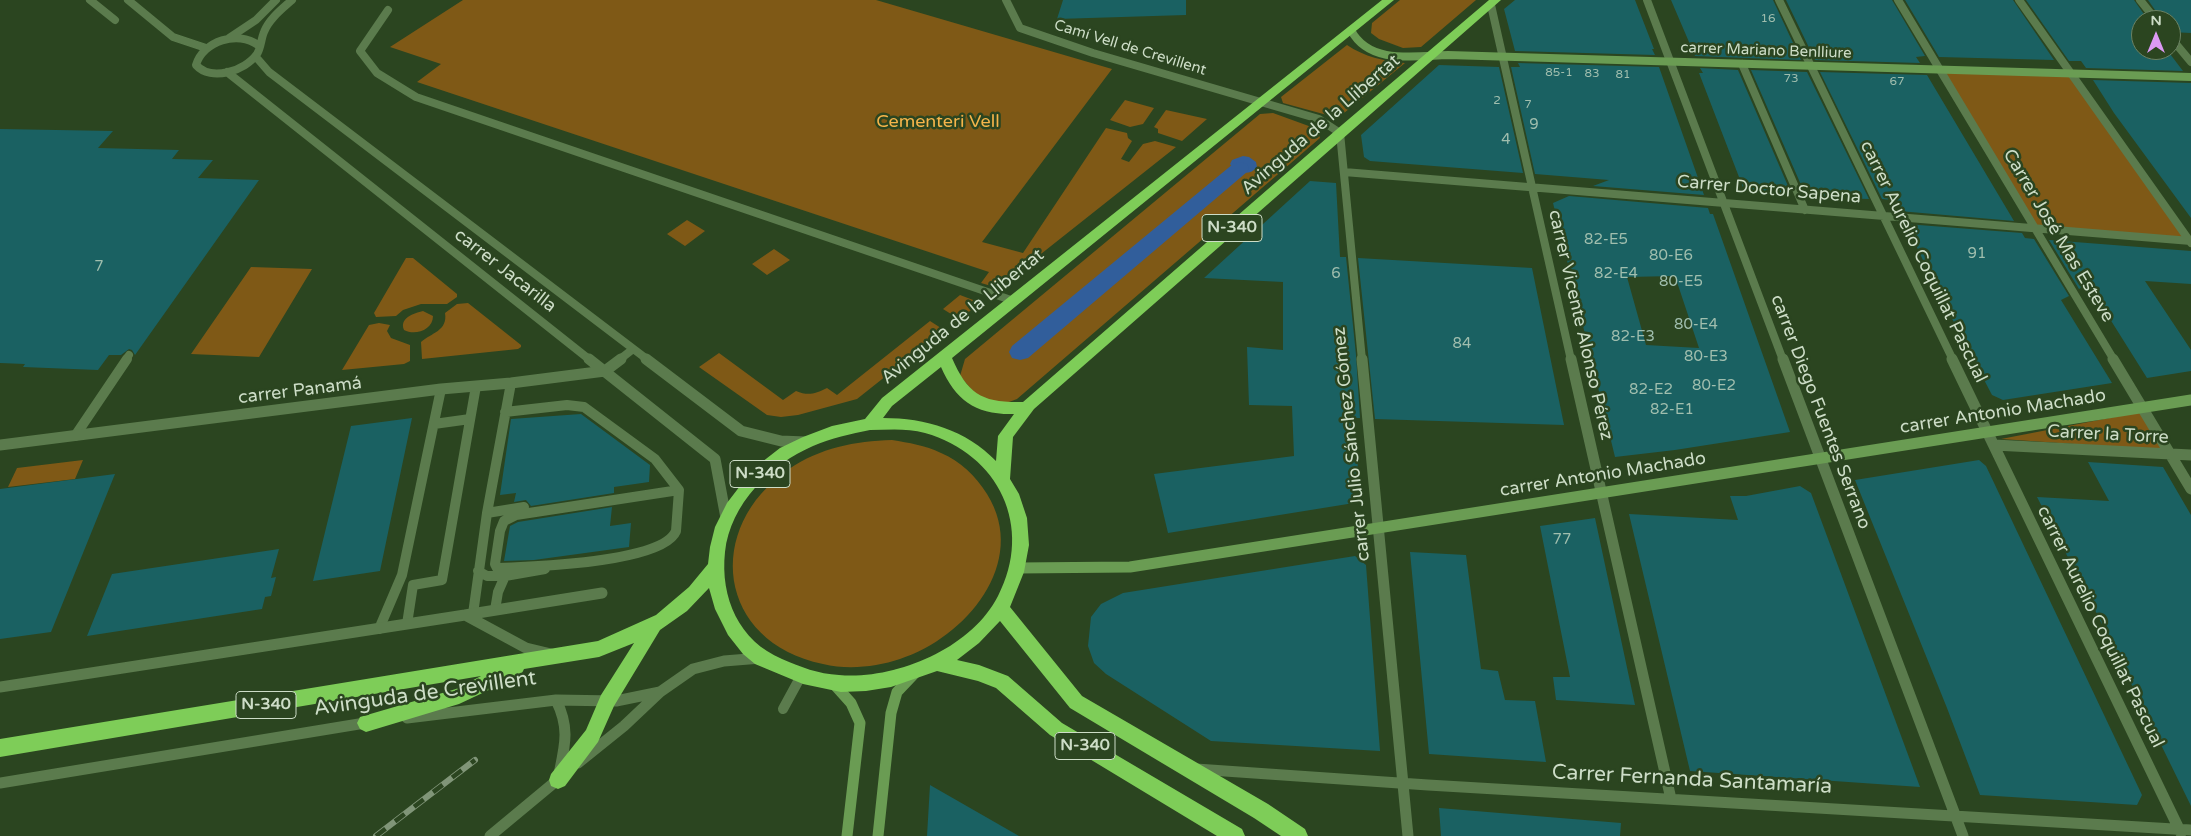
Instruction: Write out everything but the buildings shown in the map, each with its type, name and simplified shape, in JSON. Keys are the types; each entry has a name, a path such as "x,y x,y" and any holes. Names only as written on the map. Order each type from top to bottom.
{"highway":[{"name":"Avinguda de la Llibertat","path":"870,424 887,402 1390,0"},
{"name":"Avinguda de la Llibertat","path":"1003,477 1006,436 1027,408 1340,133 1493,3"},
{"path":"944,356 953,378 963,393 978,403 1008,409 1027,408"},
{"name":"N-340","path":"870,424 900,424 928,428 958,440 982,455 1003,477 1015,500 1022,535 1018,568 1000,608 974,637 936,663 916,672 875,683 833,684 801,676 761,658 740,638 728,622 717,594 714,568 717,544 726,518 750,482 775,460 806,442 837,430 870,424"},
{"name":"Avinguda de Crevillent","path":"0,748 599,649 654,625 681,606 714,568"},
{"name":"N-340","path":"1000,608 1076,702 1192,769 1298,836"},
{"path":"558,780 592,736 607,701 654,625"},
{"path":"366,723 459,696 532,661"},
{"name":"N-340","path":"936,663 1002,682 1056,729 1234,836"}],"main road":[{"name":"carrer Mariano Benlliure","path":"1351,30 1357,42 1370,50 1396,56 1431,55 2191,77"},
{"name":"carrer Antonio Machado","path":"1018,568 1130,567 2191,400"},
{"path":"878,836 890,713 897,692 916,672"},
{"path":"833,684 851,703 860,724 848,836"}],"street":[{"path":"128,0 174,37 206,48"},
{"path":"276,0 256,20 225,40 206,48 198,56 196,61 197,68 206,72 228,72 244,66 256,57 259,52 258,45 264,30 292,0"},
{"name":"Camí Vell de Crevillent","path":"1006,0 1020,28 1094,53 1262,102"},
{"name":"carrer Diego Fuentes Serrano","path":"1647,0 1963,836"},
{"name":"carrer Aurelio Coquillat Pascual","path":"1779,0 1987,432 2184,832"},
{"name":"Carrer José Mas Esteve","path":"1898,0 2191,488"},
{"path":"2019,0 2190,241"},
{"path":"2140,0 2148,10"},
{"name":"carrer Vicente Alonso Pérez","path":"1493,3 1502,57 1671,799"},
{"path":"388,10 360,51 366,65 397,88 416,98 1014,301"},
{"path":"225,40 246,39 256,42 258,45"},
{"path":"2181,50 2191,62"},
{"name":"carrer Jacarilla","path":"256,57 269,72 741,432 781,441 806,442"},
{"path":"1742,64 1804,210"},
{"name":"carrer Jacarilla","path":"228,72 716,459 726,518"},
{"path":"1262,102 1319,119 1340,133"},
{"name":"carrer Julio Sánchez Gómez","path":"1340,133 1408,836"},
{"name":"Carrer Doctor Sapena","path":"1344,172 2190,241"},
{"path":"605,371 633,349"},
{"name":"carrer Panamá","path":"0,445 440,389 511,383 605,371"},
{"name":"Carrer la Torre","path":"1994,445 2191,455"},
{"path":"0,687 602,593"},
{"name":"Avinguda de Crevillent","path":"469,615 526,648 559,656"},
{"name":"Avinguda de Crevillent","path":"0,783 366,723 556,700 616,701 660,692 693,669 724,660 761,658"},
{"path":"490,836 624,726 660,692"},
{"path":"556,700 562,710 568,730 558,780"},
{"name":"Carrer Fernanda Santamaría","path":"1192,769 2184,832"}],"lane":[{"path":"90,0 115,20"},
{"path":"74,436 129,355"},
{"path":"469,615 511,383"},
{"path":"407,624 413,585 442,580 476,386"},
{"path":"379,629 402,576 440,389"},
{"path":"478,571 488,576 505,576 651,550 665,544 674,534 679,490 655,459 584,407 567,405 505,412"},
{"path":"434,424 470,419"},
{"path":"487,513 659,487 672,486 679,490"},
{"path":"567,565 498,568 495,564 496,556 500,531 504,521 516,514 679,490"},
{"path":"495,610 498,592 505,576"},
{"path":"783,709 801,676"}],"green space":[{"name":"Cementeri Vell","path":"463,0 876,0 1112,69 982,242 1023,253 1106,128 1127,133 1128,138 1132,141 1121,159 1129,162 1143,144 1155,141 1176,147 998,288 981,283 989,272 417,82 441,64 390,47"},
{"path":"1400,0 1476,0 1421,47 1403,48 1379,39 1371,33 1372,23"},
{"path":"1347,45 1375,58 1405,63 1338,118 1283,103 1281,97"},
{"path":"1939,70 2071,74 2189,241 2034,228"},
{"path":"1125,100 1154,108 1143,124 1130,127 1110,120"},
{"path":"1166,110 1207,119 1182,141 1158,133 1158,129 1154,127"},
{"path":"1273,113 1317,129 1320,138 1017,399 1001,405 985,405 960,376 965,359 1260,114"},
{"path":"687,220 705,231 685,246 667,234"},
{"path":"774,249 790,260 767,275 752,264"},
{"path":"406,258 413,258 457,294 457,297 447,304 421,304 403,310 396,316 376,317 374,313"},
{"path":"251,267 312,269 259,357 191,354"},
{"path":"960,295 981,303 959,319 943,309"},
{"path":"468,303 521,345 521,347 518,349 422,359 421,342 441,328 444,324 445,313 457,304"},
{"path":"423,311 433,316 427,328 418,332 404,330 405,319"},
{"path":"930,321 944,330 857,399 798,415 781,417 767,415 699,367 719,353 783,400 796,391 812,394 827,388 837,395"},
{"path":"379,323 390,325 387,331 391,338 410,345 410,361 404,364 342,370 369,325"},
{"path":"2140,412 2163,450 2001,439"},
{"path":"892,440 923,446 948,456 978,481 987,494 998,520 1001,546 996,571 984,594 967,616 947,634 924,649 900,659 872,666 842,667 823,664 788,652 761,633 743,608 734,580 734,551 743,521 761,493 789,469 801,462 838,447"},
{"path":"83,460 75,479 8,487 17,468"}],"water":[{"path":"1243,156 1249,157 1256,162 1257,167 1255,170 1245,173 1233,168 1230,164 1232,160"}],"waterway":[{"path":"1020,352 1240,168"}],"railway":[{"path":"376,836 475,760"}]}
